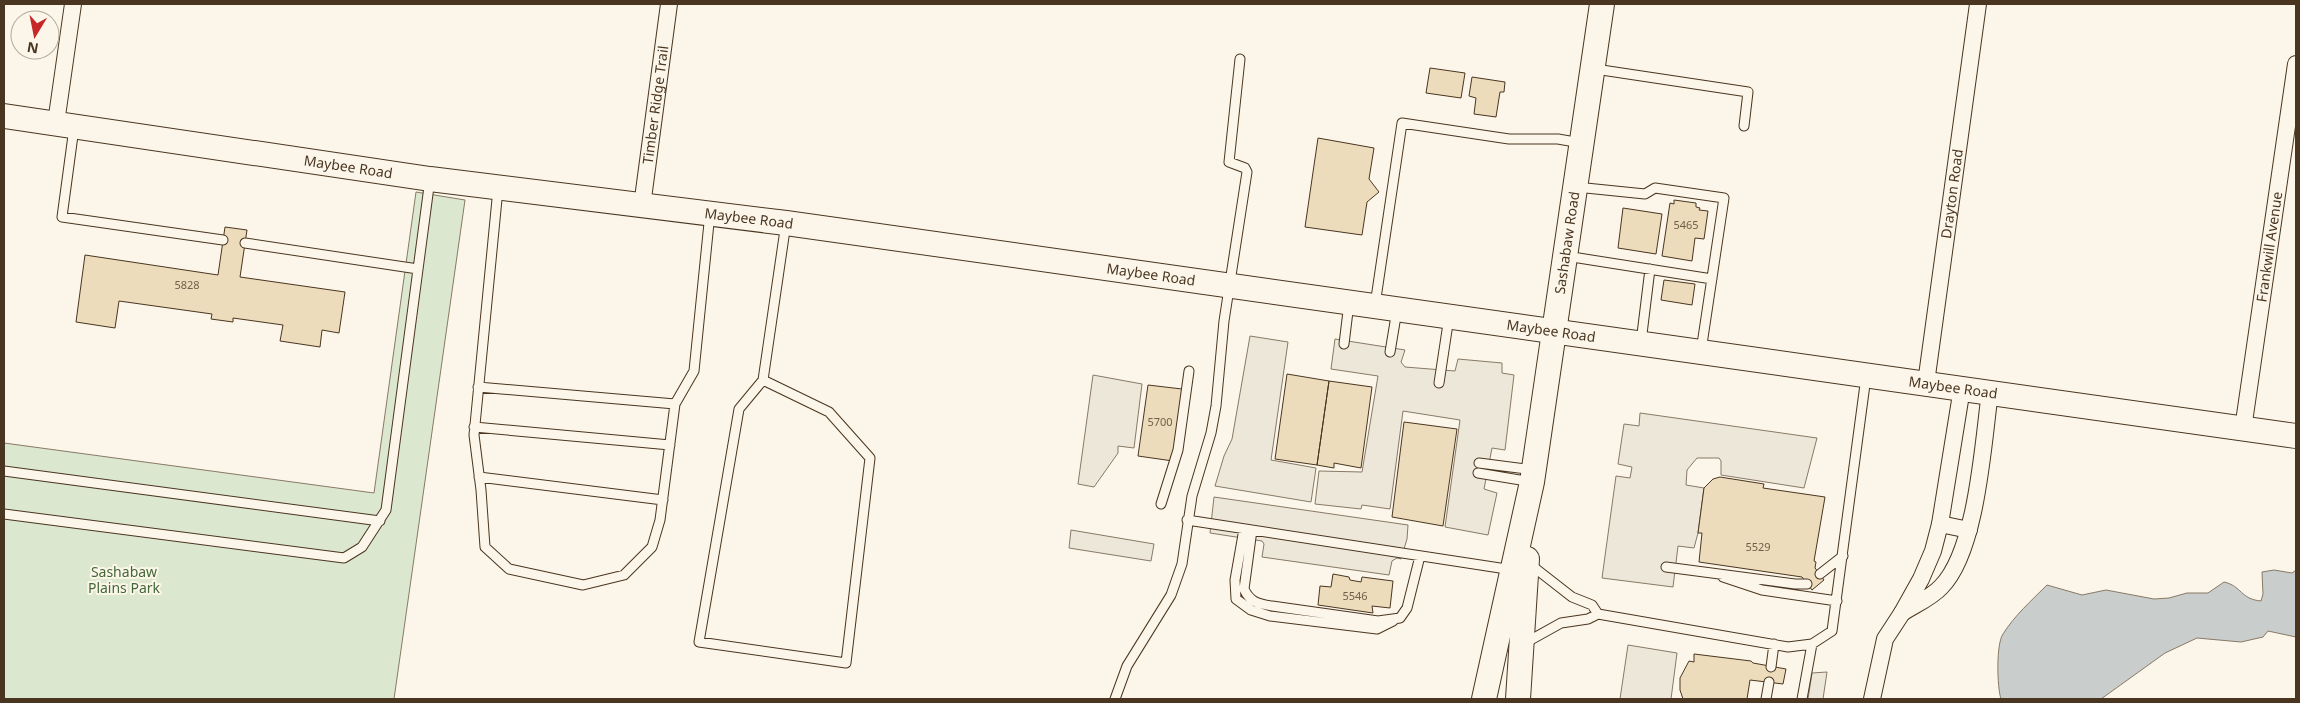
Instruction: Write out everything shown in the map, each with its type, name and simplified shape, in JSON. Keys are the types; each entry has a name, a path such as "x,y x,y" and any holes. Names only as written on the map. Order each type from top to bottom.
{"main road":[{"name":"Sashabaw Road","path":"1484,699 1520,566 1602,4"},
{"name":"Maybee Road","path":"4,116 430,179 786,223 1349,303 1641,342 2296,436"},
{"name":"Sashabaw Road","path":"1518,699 1522,645 1520,566"}],"street":[{"path":"66,125 73,4"},
{"name":"Timber Ridge Trail","path":"642,206 669,4"},
{"name":"Drayton Road","path":"1926,383 1978,4"},
{"name":"Frankwill Avenue","path":"2243,429 2296,64"},
{"path":"1872,699 1885,639 1902,613 1927,565 1940,524 1962,388"},
{"path":"1902,613 1940,588 1962,556 1969,530 1990,392"},
{"path":"1940,524 1969,530"}],"lane":[{"path":"1115,699 1127,666 1171,596 1182,564 1187,520 1212,424 1247,172 1245,168 1229,162 1240,59"},
{"path":"1592,69 1748,92 1744,126"},
{"path":"1390,352 1386,308 1402,123 1509,139 1558,139 1582,143"},
{"path":"66,125 62,217 223,240"},
{"path":"4,514 344,558 362,547 386,510 430,179"},
{"path":"1575,187 1645,194 1655,188 1724,198 1701,351"},
{"path":"498,188 474,427 485,547 509,569 583,585 624,575 652,547 660,520 675,404 694,371 710,213"},
{"path":"763,380 828,412 870,458 846,663 699,642 739,409 763,380 786,223"},
{"path":"245,243 418,269"},
{"path":"1565,256 1712,279"},
{"path":"1641,342 1650,269"},
{"path":"1344,344 1349,303"},
{"path":"1439,383 1449,316"},
{"path":"1161,504 1178,450 1189,371"},
{"path":"1522,645 1561,622 1588,619 1598,614 1788,646 1812,644 1832,631 1867,374"},
{"path":"478,387 675,404"},
{"path":"474,427 670,445"},
{"path":"1479,463 1533,476"},
{"path":"4,471 380,521"},
{"path":"1478,473 1533,476"},
{"path":"480,477 663,500"},
{"path":"1187,520 1420,556 1520,566 1572,598 1592,605 1598,614"},
{"path":"1248,530 1244,589 1247,597 1256,603 1378,621 1400,618 1407,608 1420,556"},
{"path":"1820,574 1843,556"},
{"path":"1666,567 1794,584 1807,584"},
{"path":"1711,573 1762,590 1837,602"},
{"path":"1771,667 1774,644"},
{"path":"1802,699 1807,661 1812,644"},
{"path":"1766,699 1769,682"}],"green space":[{"name":"Sashabaw Plains Park","path":"416,192 465,200 394,699 4,699 4,443 374,493"}],"shaded area":[{"path":"1250,336 1288,342 1271,460 1316,468 1311,502 1215,486 1224,456 1232,439"},
{"path":"1335,339 1405,350 1401,362 1405,367 1455,371 1458,359 1502,363 1502,373 1514,375 1505,450 1492,448 1484,489 1497,493 1488,535 1445,527 1460,420 1403,411 1390,509 1362,505 1361,509 1315,504 1319,471 1362,472 1378,376 1331,369"},
{"path":"1093,375 1142,384 1134,448 1118,446 1118,453 1094,487 1078,484"},
{"path":"1640,413 1817,438 1804,488 1721,475 1721,461 1719,458 1697,458 1687,470 1686,485 1704,488 1698,533 1694,548 1678,546 1673,587 1602,578 1616,476 1630,478 1632,467 1618,464 1624,424 1639,426"},
{"path":"1214,497 1408,525 1407,539 1401,559 1397,558 1392,561 1389,575 1262,557 1264,544 1262,541 1210,533"},
{"path":"1071,530 1154,544 1151,561 1069,548"},
{"path":"2274,570 2292,573 2296,570 2296,637 2268,631 2263,637 2241,642 2197,638 2165,653 2101,699 2001,699 1998,666 1999,647 2003,634 2018,614 2047,585 2082,595 2106,590 2154,599 2169,598 2187,593 2208,593 2224,582 2234,586 2249,598 2261,601 2263,594 2262,572"},
{"path":"1628,645 1677,653 1671,699 1620,699"},
{"path":"1827,672 1823,699 1808,699 1812,673"}],"building":[{"path":"1430,68 1465,73 1461,98 1426,93"},
{"path":"1472,77 1505,82 1504,92 1500,92 1496,117 1474,114 1476,98 1469,96"},
{"path":"1318,138 1374,148 1369,179 1379,192 1367,202 1362,235 1305,227"},
{"path":"1674,200 1696,203 1696,207 1700,208 1699,210 1708,211 1704,239 1695,238 1692,261 1662,256 1670,203 1674,204"},
{"path":"1623,208 1662,214 1656,254 1618,248"},
{"path":"225,227 247,230 240,277 345,292 339,333 322,330 320,347 280,341 283,325 233,318 233,322 211,319 212,314 119,301 115,328 76,322 85,255 218,275"},
{"path":"1664,280 1695,284 1692,305 1661,300"},
{"path":"1287,374 1329,381 1317,465 1275,459"},
{"path":"1329,381 1372,387 1361,468 1334,463 1334,468 1317,465"},
{"path":"1148,385 1182,389 1173,461 1138,456"},
{"path":"1404,422 1457,429 1443,526 1392,517"},
{"path":"1720,477 1764,484 1763,488 1825,497 1814,561 1816,562 1815,568 1824,580 1812,590 1802,577 1699,562 1702,533 1698,533 1704,488 1713,479"},
{"path":"1333,574 1349,577 1350,580 1361,582 1362,577 1393,581 1390,608 1372,606 1373,613 1318,605 1320,586 1331,587"},
{"path":"1694,654 1751,661 1753,663 1786,669 1783,684 1750,680 1747,699 1683,699 1680,690 1680,678 1689,661 1694,662"}]}
